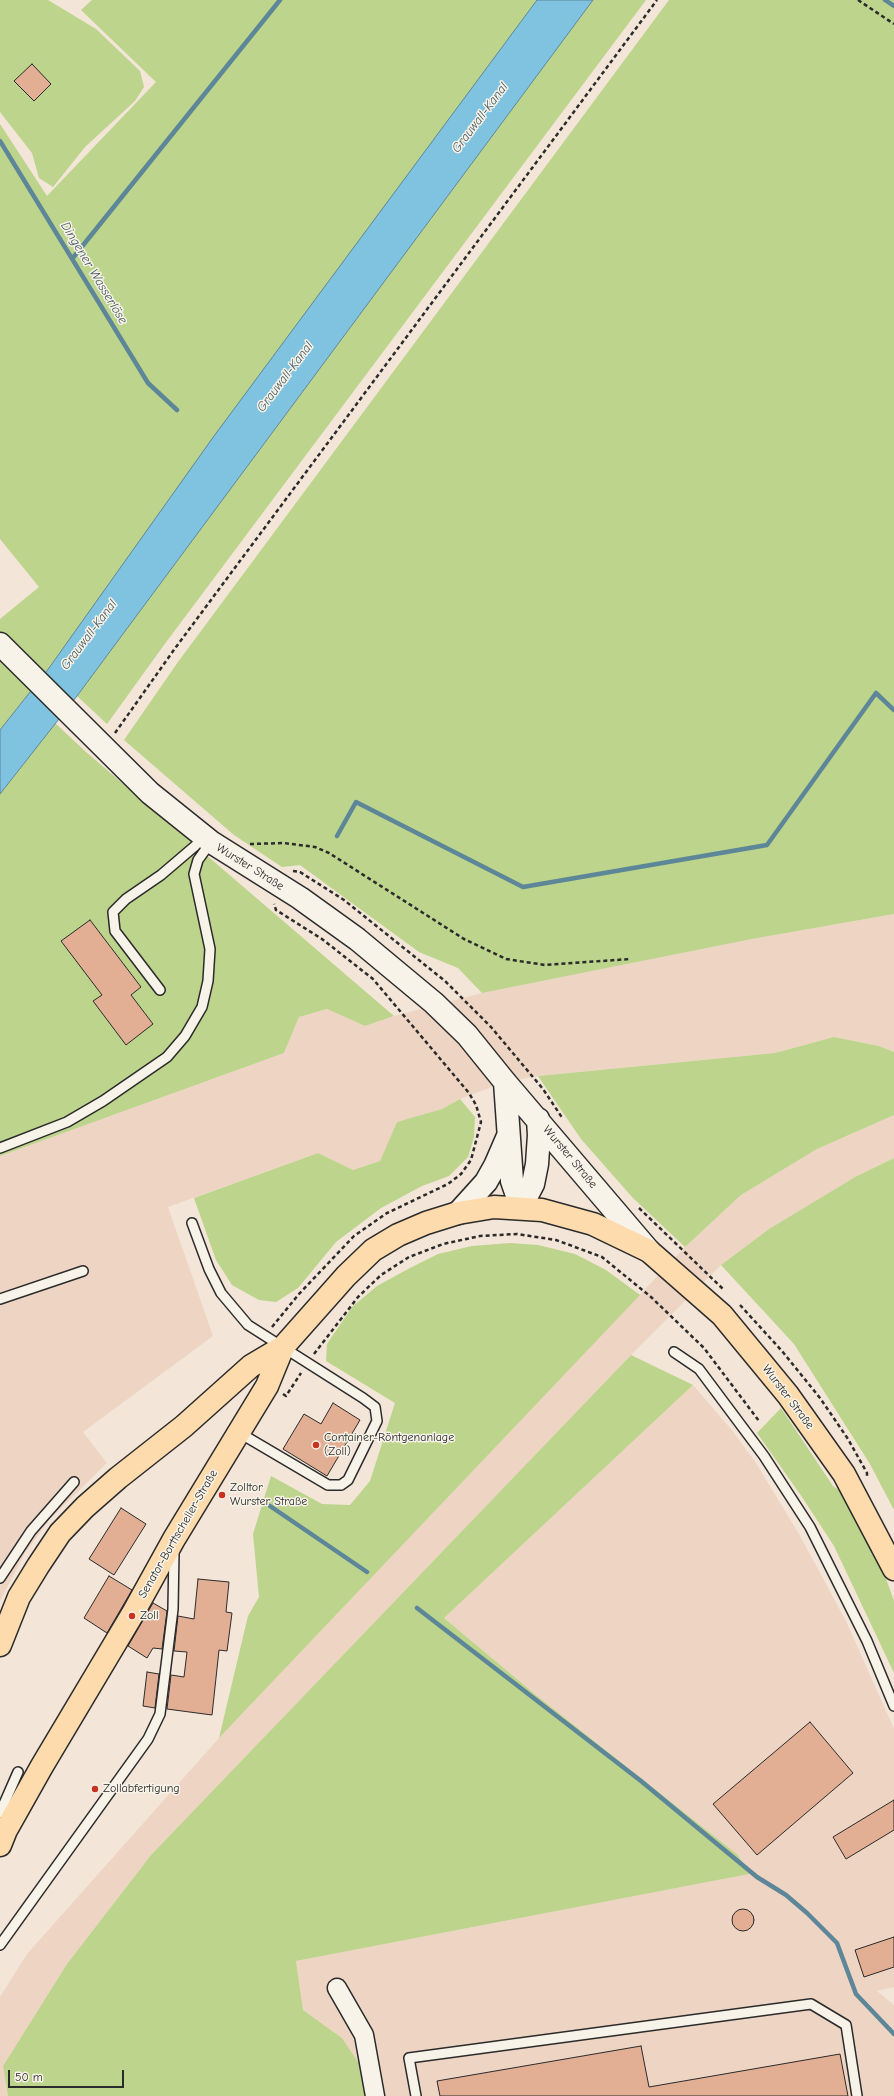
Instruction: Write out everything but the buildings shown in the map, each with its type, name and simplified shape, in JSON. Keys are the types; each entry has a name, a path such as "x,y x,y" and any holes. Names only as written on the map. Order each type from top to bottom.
{"main road":[{"name":"Wurster Straße","path":"0,644 150,793 207,840 230,856 300,898 357,939 406,978 467,1035 505,1082 649,1251 722,1315 788,1395 844,1474 894,1569"},
{"path":"505,1082 512,1181 522,1208"},
{"path":"522,1208 533,1184 537,1164 539,1135 538,1119"},
{"path":"458,1213 486,1182 495,1166 508,1136"},
{"name":"Senator-Borttscheller-Straße","path":"0,1646 19,1597 60,1533 85,1507 118,1478 184,1426 251,1366 274,1341 373,1250 405,1232 426,1223 458,1213 494,1207 522,1208"},
{"name":"Wurster Straße","path":"522,1208 542,1210 593,1224 649,1251"},
{"name":"Senator-Borttscheller-Straße","path":"0,1845 6,1830 35,1779 132,1615 174,1539 267,1386 274,1341"}],"street":[{"path":"337,1988 364,2035 375,2096"}],"lane":[{"path":"160,990 115,931 113,912 126,899 207,840"},
{"path":"0,1148 66,1122 103,1101 167,1057 185,1036 202,1007 208,981 210,948 194,874 198,860 207,840"},
{"path":"192,1224 209,1269 221,1293 248,1325 363,1398 374,1407 377,1421 348,1480 341,1485 328,1485 238,1432"},
{"path":"0,1299 83,1271"},
{"path":"674,1352 699,1369 764,1456 810,1527 867,1641 894,1706"},
{"path":"0,1578 30,1531 74,1482"},
{"path":"0,1945 148,1739 160,1714 173,1609 174,1539"},
{"path":"0,1813 18,1772"},
{"path":"416,2096 409,2058 811,2004 846,2025 857,2096"}],"path":[{"path":"103,747 657,0"},
{"path":"858,0 894,24"},
{"path":"230,856 238,846 248,844 284,843 315,847 329,853 464,938 506,959 545,965 630,959"},
{"path":"273,903 276,910 322,939 373,979 469,1093 476,1105 481,1122 471,1160 461,1174 448,1184 387,1213 354,1236 299,1294 274,1341"},
{"path":"267,1386 286,1396 308,1362 358,1297 381,1275 409,1257 443,1244 480,1236 517,1234 556,1240 602,1257 651,1297 704,1348 759,1421"}],"shaded area":[{"path":"894,914 894,1052 879,1046 834,1037 775,1053 538,1076 505,1082 460,1099 442,1109 397,1122 380,1161 353,1170 318,1153 168,1207 213,1336 83,1432 107,1463 49,1520 25,1553 0,1601 0,1156 284,1053 299,1017 327,1009 365,1026 394,1016 482,993 752,939"},
{"path":"894,1115 894,1158 855,1177 769,1229 721,1265 631,1355 151,1855 67,1964 3,2066 8,2096 0,2096 0,1997 27,1954 219,1738 685,1247 741,1195 817,1149"},
{"path":"693,1385 731,1429 756,1463 799,1534 846,1621 894,1729 894,1987 877,1991 894,2005 894,2096 367,2096 342,2038 303,2010 296,1961 748,1874 738,1855 536,1695 444,1618"}],"green space":[{"path":"0,0 48,0 96,29 140,71 144,87 135,101 85,147 53,187 39,178 32,153 0,112"},
{"path":"92,0 537,0 49,668 0,730 0,619 39,587 0,539 0,124 47,196 156,82 81,10"},
{"path":"593,0 646,0 164,645 107,724 77,696"},
{"path":"669,0 894,0 894,914 752,939 482,993 458,968 419,952 300,865 282,867 234,835 124,740 178,662"},
{"path":"55,723 86,752 394,1016 365,1026 327,1009 299,1017 284,1053 0,1156 0,794"},
{"path":"834,1037 879,1046 894,1052 894,1115 817,1149 741,1195 685,1247 632,1197 581,1139 538,1076 775,1053"},
{"path":"460,1099 475,1117 474,1137 468,1157 449,1176 422,1186 381,1208 336,1242 298,1288 276,1302 259,1300 232,1285 216,1260 194,1198 318,1153 353,1170 380,1161 397,1122 442,1109"},
{"path":"894,1158 894,1510 870,1464 794,1344 721,1265 769,1229 855,1177"},
{"path":"510,1243 538,1245 575,1254 606,1270 640,1295 219,1738 248,1616 259,1597 253,1534 271,1476 322,1504 350,1505 370,1481 395,1403 326,1361 327,1344 352,1307 377,1286 438,1254 472,1246"},
{"path":"631,1355 693,1385 444,1618 536,1695 738,1855 749,1874 296,1961 303,2010 342,2038 362,2068 367,2096 8,2096 3,2066 67,1964 151,1855"},
{"path":"781,1408 833,1486 843,1493 879,1559 894,1601 894,1673 834,1546 757,1433"}],"water":[{"name":"Grauwall-Kanal","path":"537,0 593,0 77,696 0,794 0,730 49,668 214,436"}],"waterway":[{"path":"72,259 280,0"},
{"path":"885,0 894,6"},
{"name":"Dingener Wasserlöse","path":"0,141 148,383 177,410"},
{"path":"337,836 356,802 523,887 767,845 876,693 894,710"},
{"path":"270,1506 367,1572"},
{"path":"417,1608 641,1781 757,1877 786,1895 807,1913 837,1943 856,1994 894,2034"}],"place":[{"name":"Container-Röntgenanlage (Zoll)","path":"316,1445"},
{"name":"Zolltor Wurster Straße","path":"222,1495"},
{"name":"Zoll","path":"132,1616"},
{"name":"Zollabfertigung","path":"95,1789"}]}
